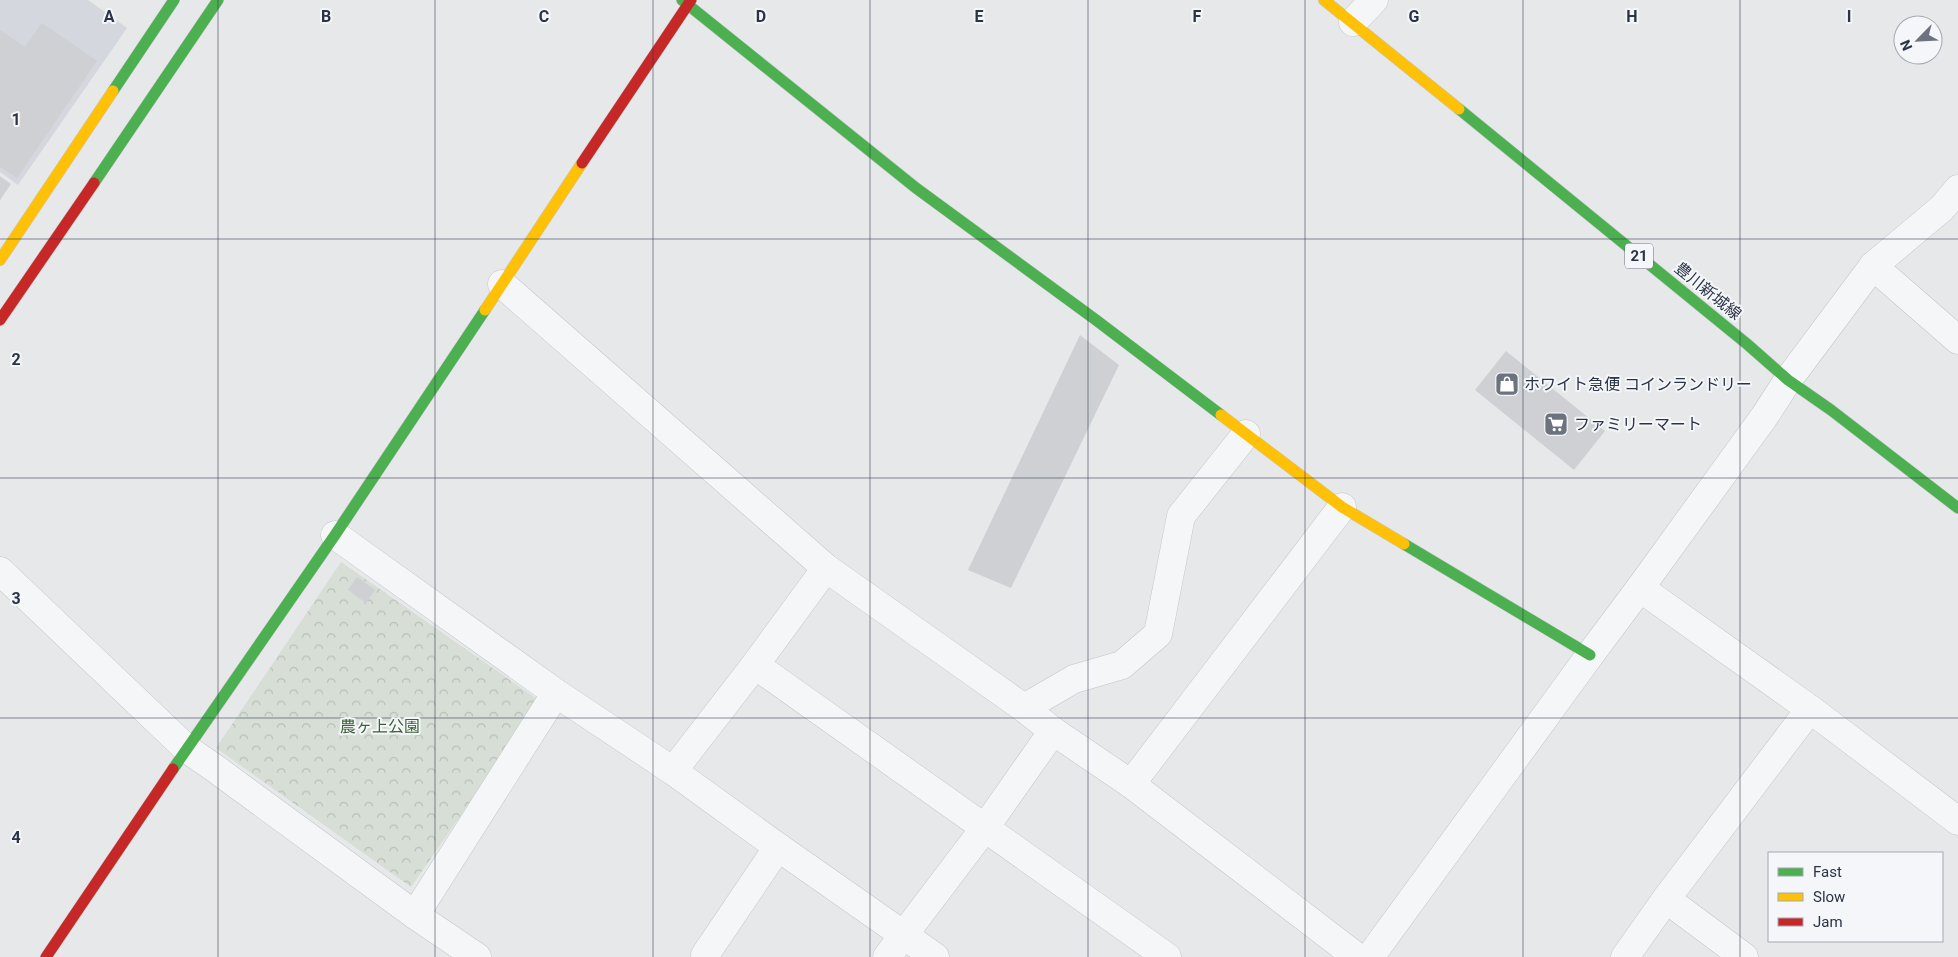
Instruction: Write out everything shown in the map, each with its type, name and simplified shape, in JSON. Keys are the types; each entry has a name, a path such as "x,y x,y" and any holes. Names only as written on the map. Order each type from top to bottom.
{"street":[{"path":"0,260 174,0"},
{"path":"0,320 218,0"},
{"name":"豊川新城線","path":"1324,0 1740,338 1788,380 1831,410 1958,508"},
{"path":"1353,22 1374,0"},
{"path":"46,957 335,535 687,1 916,188 1096,320 1342,507 1590,654"},
{"path":"1370,957 1764,417 1788,380 1873,266 1942,208 1958,189"},
{"path":"1873,266 1958,340"},
{"path":"502,284 826,568 1024,708 1053,731 1131,784 1357,957"},
{"path":"1024,708 1074,679 1122,665 1158,634 1181,516 1246,434"},
{"path":"1131,784 1342,507"},
{"path":"335,535 556,693 673,771 935,957"},
{"path":"673,771 755,665 826,568"},
{"path":"0,571 187,749 415,915 477,957"},
{"path":"1640,588 1810,709 1958,821"},
{"path":"755,665 1167,957"},
{"path":"415,915 556,693"},
{"path":"1625,957 1666,899 1810,709"},
{"path":"887,957 984,828 1053,731"},
{"path":"706,956 778,847"},
{"path":"1666,899 1744,957"}],"shaded area":[{"path":"0,0 88,0 127,28 18,185 0,172"}],"green space":[{"name":"農ヶ上公園","path":"341,562 540,701 411,887 216,748"}],"building":[{"path":"42,23 97,61 17,178 0,167 0,30 25,47"},
{"path":"0,176 11,184 0,200"},
{"path":"1080,335 1119,365 1011,588 968,570"},
{"path":"1506,351 1605,431 1574,470 1475,390"},
{"path":"357,577 375,590 366,603 348,590"}],"traffic: fast":[{"path":"113,91 174,0"},
{"path":"94,183 218,0"},
{"path":"682,0 916,188 1096,320 1221,415"},
{"path":"1459,109 1747,344 1788,380 1831,410 1958,508"},
{"path":"173,769 335,535 485,310"},
{"path":"1404,544 1590,655"}],"traffic: slow":[{"path":"1324,0 1459,109"},
{"path":"0,260 113,91"},
{"path":"485,310 582,163"},
{"path":"1221,415 1342,507 1404,544"}],"traffic: jam":[{"path":"582,163 691,0"},
{"path":"0,320 94,183"},
{"path":"46,957 173,769"}],"place":[{"name":"ホワイト急便 コインランドリー","path":"1507,384"},
{"name":"ファミリーマート","path":"1556,424"}]}
